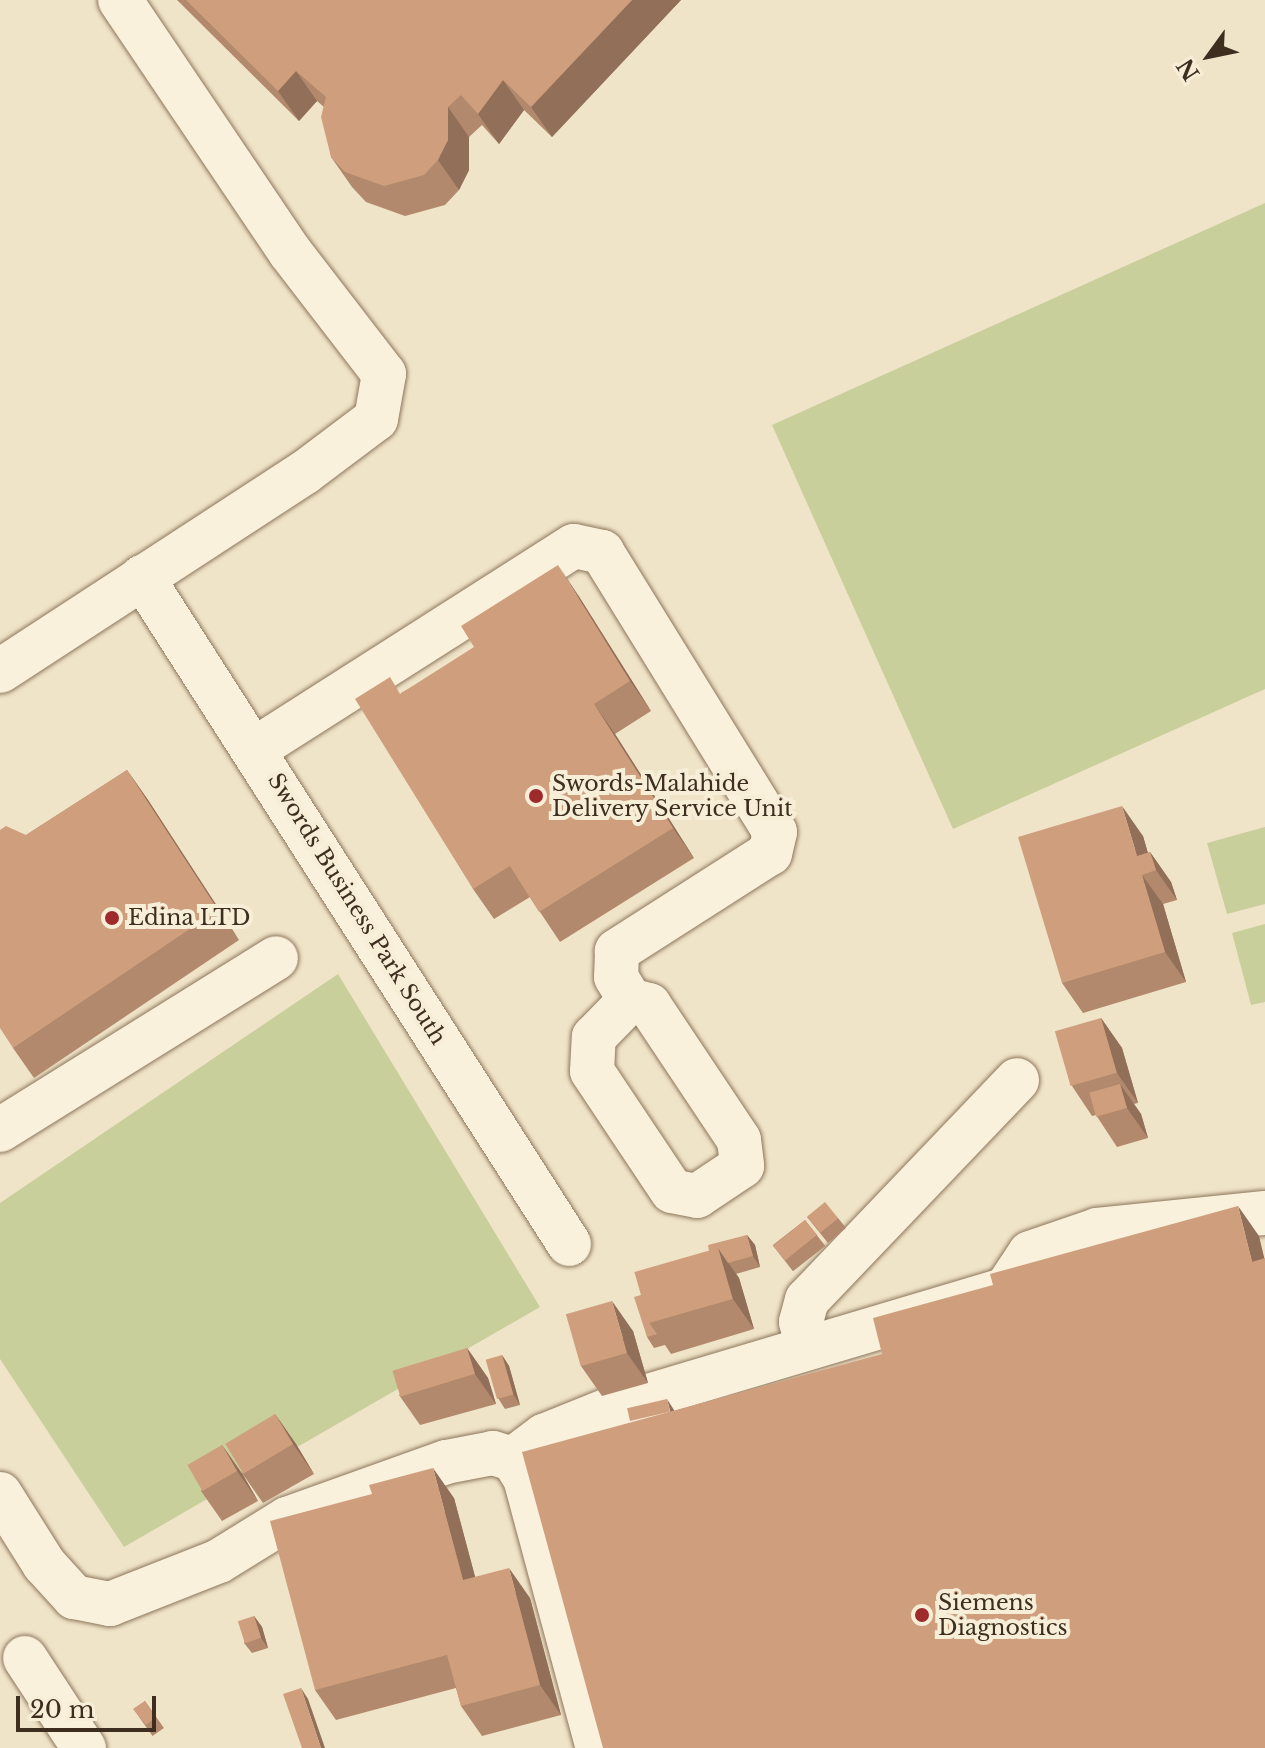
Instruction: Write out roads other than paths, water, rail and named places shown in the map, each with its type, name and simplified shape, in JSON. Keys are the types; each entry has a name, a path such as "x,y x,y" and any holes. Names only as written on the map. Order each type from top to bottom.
{"street":[{"path":"0,671 304,473 376,419 384,374 290,252 120,0"},
{"path":"255,749 574,546 602,552 775,832 770,853 617,951 616,977 630,1000"},
{"name":"Swords Business Park South","path":"142,577 255,749 569,1244"},
{"path":"0,1130 276,958"},
{"path":"808,1348 801,1322 807,1300 1017,1080"},
{"path":"513,1459 544,1436 628,1402 1006,1289 1030,1253 1097,1230 1265,1213"},
{"path":"0,1494 44,1564 74,1597 110,1604 219,1561 287,1519 446,1462 493,1453 513,1459 525,1478 598,1748"},
{"path":"25,1658 84,1748"}],"place":[{"name":"Swords-Malahide Delivery Service Unit","path":"536,796"},
{"name":"Edina LTD","path":"112,918"},
{"name":"Siemens Diagnostics","path":"922,1615"}]}
